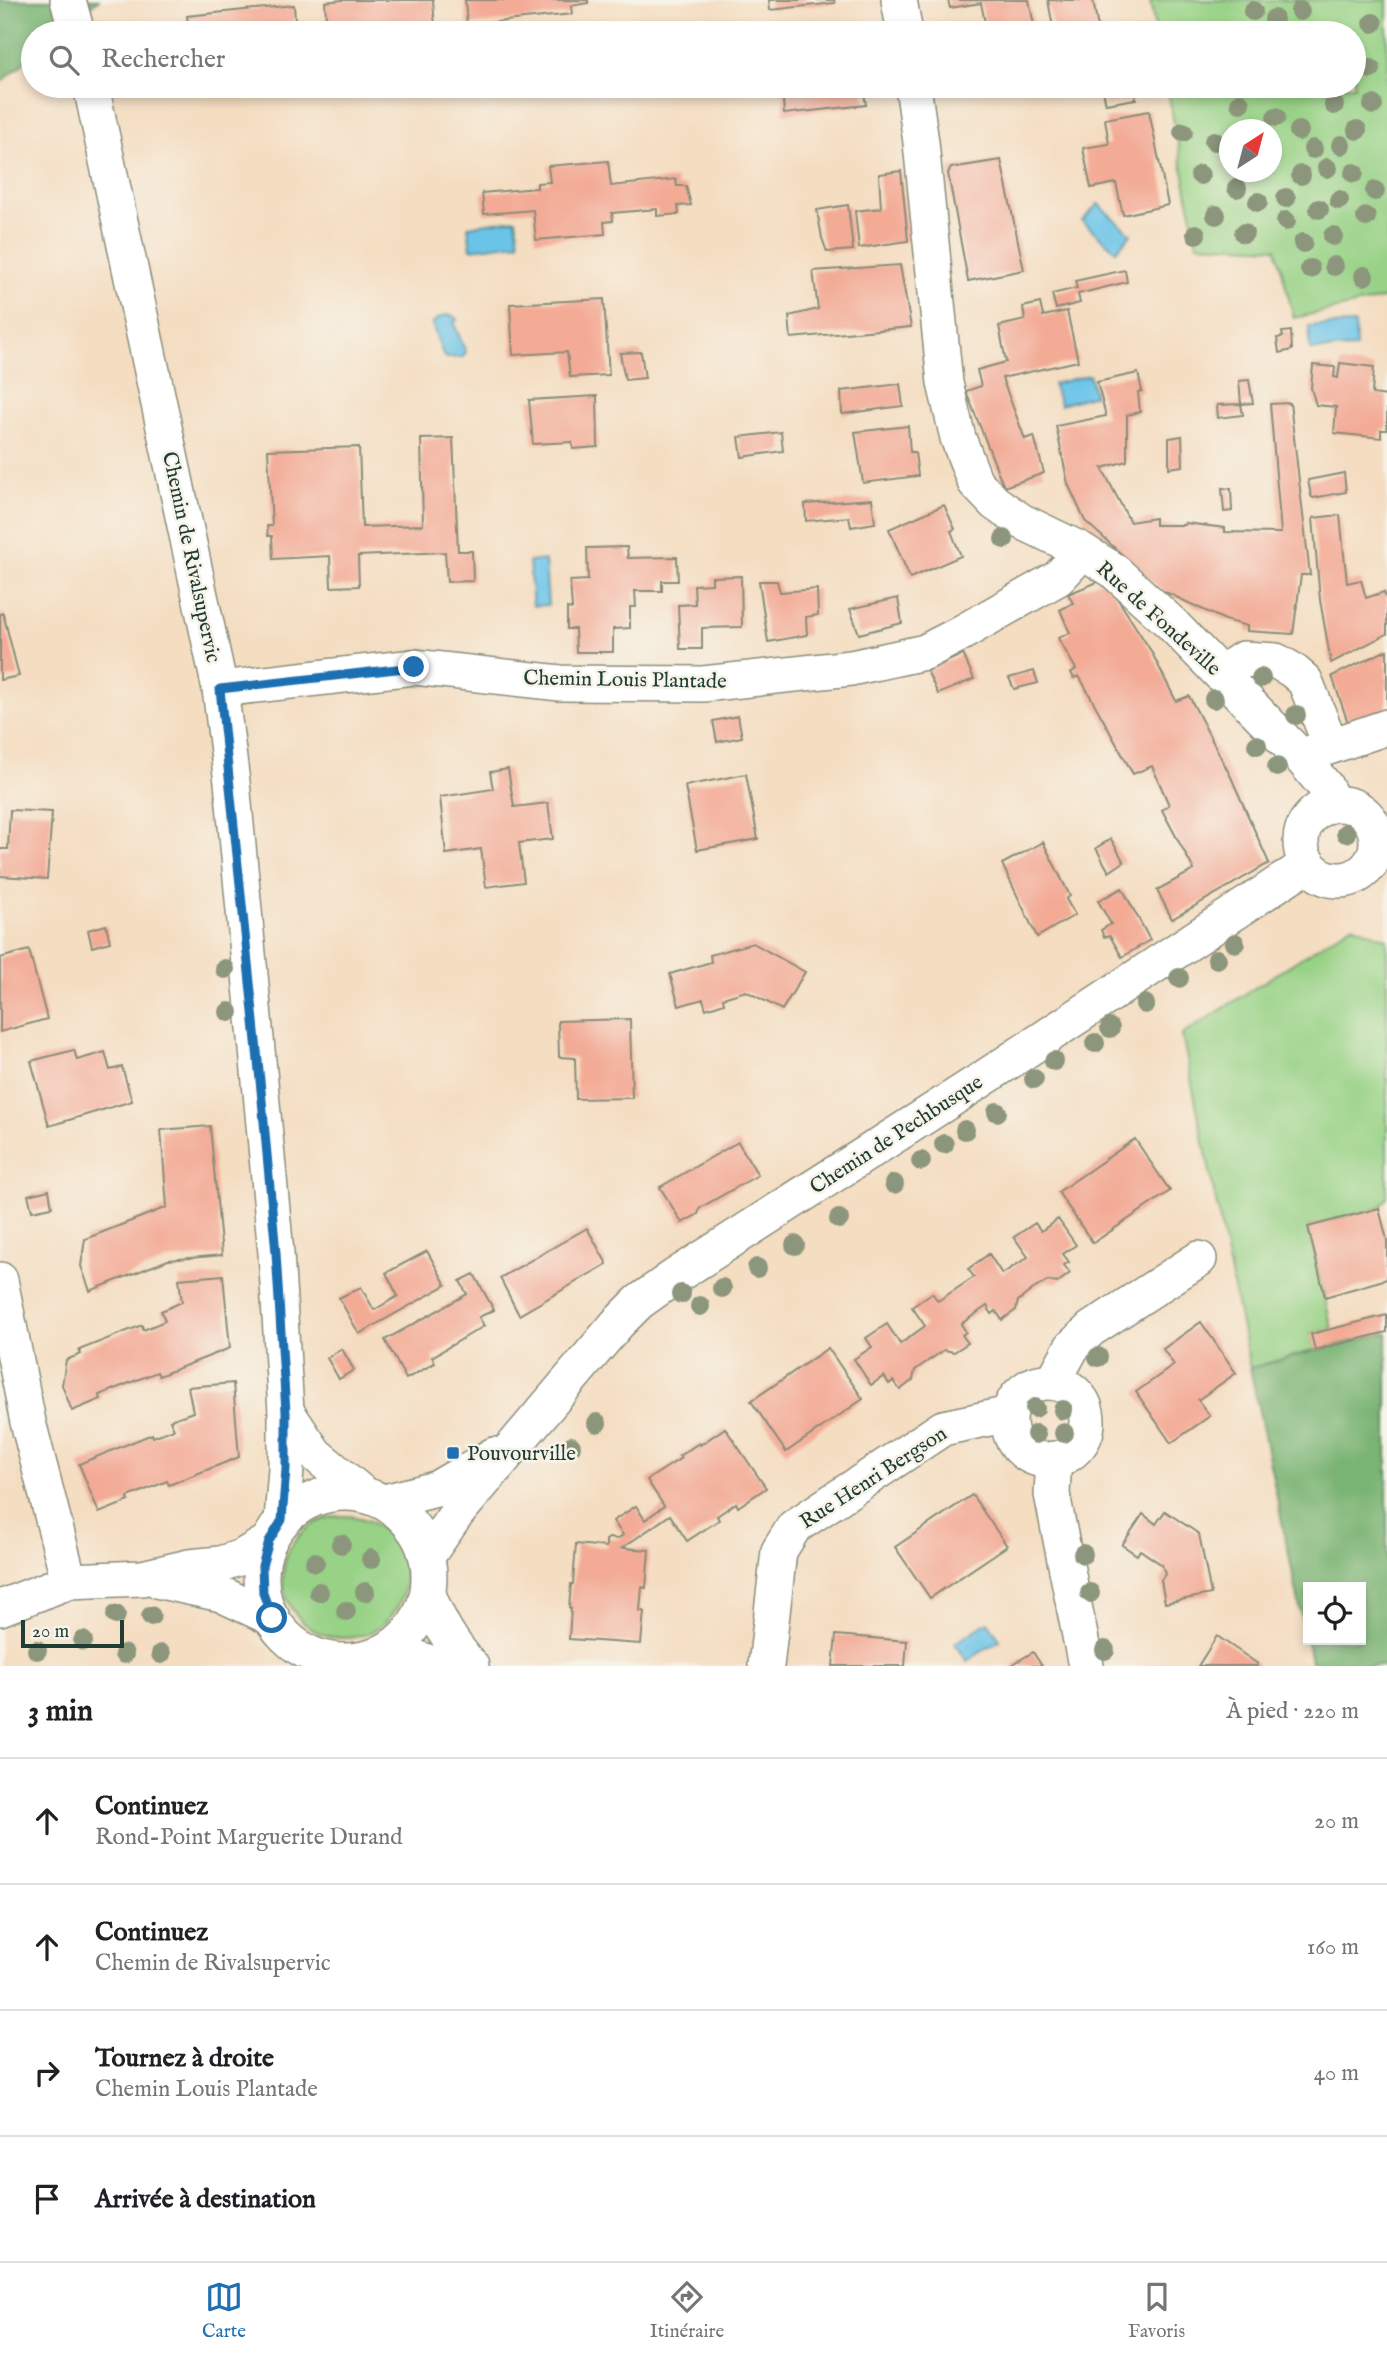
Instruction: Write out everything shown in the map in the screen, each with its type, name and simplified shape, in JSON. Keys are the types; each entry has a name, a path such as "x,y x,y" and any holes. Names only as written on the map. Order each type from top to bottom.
{"street":[{"path":"68,0 74,21"},
{"path":"900,0 903,21"},
{"name":"Chemin de Rivalsupervic","path":"93,98 220,689 276,1253 286,1412 286,1469 276,1531"},
{"name":"Rue de Fondeville","path":"915,98 945,383 958,438 975,482 995,503 1021,521 1079,549 1113,570 1221,674 1316,751 1325,786 1334,804"},
{"name":"Chemin Louis Plantade","path":"220,689 414,667 560,682 703,684 850,668 925,652 957,636 1058,578 1072,564 1079,549"},
{"path":"1221,674 1243,659 1276,661 1292,670 1305,681 1316,751 1387,727"},
{"path":"1334,804 1346,804 1367,815 1377,836 1380,863 1358,875 1336,880 1316,872 1308,864 1301,843 1303,832 1314,813 1334,804"},
{"name":"Chemin de Pechbusque","path":"427,1556 457,1513 515,1442 617,1324 648,1296 1308,864"},
{"path":"1053,1382 1072,1347 1091,1329 1199,1259"},
{"path":"0,1280 28,1422 69,1581"},
{"path":"1041,1382 1053,1382 1065,1385 1083,1402 1087,1426 1076,1448 1066,1456 1042,1460 1020,1448 1013,1438 1009,1414 1020,1393 1041,1382"},
{"path":"286,1412 315,1454 374,1498 404,1516 419,1534 427,1556 430,1575 422,1613 412,1629 398,1642 368,1659"},
{"name":"Rue Henri Bergson","path":"766,1666 779,1551 794,1527 943,1428 1009,1414"},
{"name":"Chemin de Pechbusque","path":"374,1498 436,1489 515,1442"},
{"path":"1054,1460 1052,1494 1086,1666"},
{"path":"0,1608 69,1581 142,1578 190,1567 220,1564 242,1557 276,1531 295,1509 319,1497 346,1492 374,1498"},
{"path":"276,1531 262,1566 263,1593 276,1624 288,1666"},
{"path":"142,1578 220,1594 276,1624 295,1644 319,1656 346,1661 408,1655 438,1666"},
{"path":"428,1594 437,1619 453,1646 471,1666"}],"green space":[{"path":"0,0 98,0 73,21 21,21 21,65 0,83"},
{"path":"1150,0 1387,0 1387,298 1294,318 1276,248 1197,244 1169,98 1366,98 1366,21 1154,21"},
{"path":"1352,925 1387,939 1387,1198 1379,1208 1308,1227 1332,1329 1311,1334 1315,1350 1250,1368 1182,1035"},
{"path":"1387,1332 1387,1666 1312,1666 1308,1645 1366,1645 1366,1582 1303,1582 1303,1623 1250,1368"},
{"path":"344,1516 367,1521 387,1534 400,1554 405,1577 400,1600 387,1620 367,1633 344,1638 321,1633 301,1620 288,1600 283,1577 288,1554 301,1534 321,1521"}],"water":[{"path":"1098,204 1131,234 1116,251 1082,221"},
{"path":"516,219 519,243 471,249 468,226"},
{"path":"446,315 457,319 454,324 466,352 463,357 447,358 443,355 432,324"},
{"path":"1355,324 1356,348 1310,350 1309,326"},
{"path":"1089,375 1095,395 1060,405 1053,384"},
{"path":"545,560 548,605 533,606 529,562"},
{"path":"988,1622 1000,1640 967,1661 955,1643"}],"building":[{"path":"433,0 434,21 326,21 325,2"},
{"path":"465,0 588,0 588,3 571,6 572,14 505,21 467,21"},
{"path":"769,0 834,0 835,3 770,10"},
{"path":"948,0 1029,0 1033,21 985,21 981,3 950,8"},
{"path":"1048,0 1093,0 1097,21 1052,21"},
{"path":"294,5 295,21 188,21 187,16"},
{"path":"783,98 865,98 866,105 784,114"},
{"path":"1105,98 1136,98 1136,99 1106,104"},
{"path":"1149,111 1168,205 1123,215 1116,183 1091,188 1083,148 1109,144 1105,119"},
{"path":"1001,160 1024,270 968,281 948,173 951,168"},
{"path":"608,161 611,186 676,179 677,186 686,186 691,205 678,206 679,214 657,216 657,209 612,213 613,221 604,222 605,234 536,240 533,210 484,214 482,193 537,188 537,183 550,182 548,166"},
{"path":"901,171 908,241 859,248 855,211 881,208 879,174"},
{"path":"848,205 853,250 827,252 817,210"},
{"path":"900,265 911,327 791,338 789,316 818,309 813,271"},
{"path":"1125,270 1127,282 1078,294 1080,303 1056,309 1052,294 1077,288 1075,281"},
{"path":"604,299 609,375 570,377 567,352 513,355 510,304"},
{"path":"1040,303 1043,316 1067,311 1078,361 1002,378 1025,439 1034,436 1044,473 1004,487 966,391 981,386 977,370 1006,362 999,326 1025,320 1023,307"},
{"path":"1291,331 1292,350 1279,353 1277,338 1283,337 1282,332"},
{"path":"641,352 645,378 625,380 620,353"},
{"path":"1340,363 1374,367 1372,394 1387,396 1387,430 1381,430 1381,438 1334,433 1336,407 1316,405 1311,388 1313,365 1335,367 1334,377 1338,378"},
{"path":"1138,373 1142,391 1138,392 1140,412 1127,415 1127,461 1102,468 1130,522 1155,518 1155,525 1185,523 1225,528 1225,532 1281,533 1270,404 1290,403 1310,575 1301,575 1293,634 1247,631 1247,626 1225,620 1161,590 1085,521 1068,484 1056,426 1106,416 1097,382"},
{"path":"1249,380 1253,403 1241,404 1239,381"},
{"path":"900,384 903,406 842,414 841,391"},
{"path":"597,396 598,447 573,449 572,442 533,444 529,400"},
{"path":"1241,404 1243,415 1218,418 1217,405"},
{"path":"908,426 910,452 915,452 918,476 863,483 855,432"},
{"path":"781,432 783,451 742,457 739,437"},
{"path":"1182,436 1183,466 1169,468 1169,438"},
{"path":"453,438 458,551 472,551 473,581 447,582 445,552 358,556 359,586 331,587 330,556 273,559 272,536 268,536 267,526 272,526 268,450 359,447 362,527 423,525 421,439"},
{"path":"1344,473 1346,492 1313,498 1311,496 1308,480"},
{"path":"1222,488 1231,489 1232,511 1224,512"},
{"path":"872,499 875,523 851,527 849,517 806,521 805,504"},
{"path":"944,505 955,529 951,531 961,556 910,578 889,529"},
{"path":"1340,515 1347,583 1361,580 1366,598 1384,592 1387,600 1387,634 1331,663 1320,600 1313,518"},
{"path":"627,547 628,558 677,557 678,581 662,581 662,591 635,591 636,607 630,607 630,628 613,629 613,652 576,652 575,629 567,629 567,608 572,609 570,581 588,580 587,548"},
{"path":"741,576 742,627 702,628 702,649 680,649 678,605 695,604 694,585 712,584 712,577"},
{"path":"1105,579 1151,651 1176,701 1189,696 1231,777 1269,863 1172,919 1157,890 1194,870 1162,810 1169,805 1152,766 1133,774 1079,676 1074,678 1071,673 1076,669 1058,638 1070,633 1060,610 1073,603 1068,594"},
{"path":"759,581 777,581 780,592 817,589 818,615 806,617 807,635 768,642"},
{"path":"898,598 902,623 859,634 850,609"},
{"path":"3,613 19,676 0,680 0,614"},
{"path":"1387,650 1387,709 1348,723 1332,676"},
{"path":"963,654 974,679 938,694 927,671"},
{"path":"1034,671 1038,683 1014,689 1009,678"},
{"path":"738,716 742,737 717,742 713,721"},
{"path":"508,769 514,807 548,803 553,839 519,843 524,882 486,887 481,849 446,854 440,797 493,789 490,772"},
{"path":"746,774 758,839 697,850 685,786"},
{"path":"10,810 52,812 47,879 0,876 0,849 8,849"},
{"path":"1111,839 1124,862 1109,872 1096,848"},
{"path":"1043,842 1070,896 1066,899 1075,915 1037,937 1002,864"},
{"path":"1122,888 1150,940 1122,957 1110,936 1104,937 1101,930 1111,924 1098,901"},
{"path":"106,925 110,942 92,947 88,930"},
{"path":"753,943 805,972 782,1010 746,991 723,998 724,1003 706,1009 703,999 679,1006 670,974 711,962 710,955"},
{"path":"29,950 47,1019 0,1032 0,958"},
{"path":"630,1019 632,1098 576,1099 575,1058 559,1057 558,1021"},
{"path":"74,1050 77,1060 105,1052 110,1070 122,1067 132,1101 49,1126 31,1061"},
{"path":"210,1126 222,1255 168,1260 90,1291 81,1266 85,1239 167,1207 161,1130"},
{"path":"1135,1139 1170,1191 1093,1243 1058,1192"},
{"path":"738,1142 758,1175 700,1208 698,1214 682,1223 660,1187"},
{"path":"49,1190 52,1207 32,1211 28,1195"},
{"path":"1379,1208 1387,1240 1387,1279 1325,1297 1308,1227"},
{"path":"1058,1219 1076,1245 1063,1254 1069,1262 1064,1265 1070,1273 1057,1283 1047,1281 1032,1290 1018,1301 1016,1310 1002,1320 996,1311 992,1314 987,1306 961,1324 966,1332 962,1335 968,1343 954,1352 944,1350 915,1370 913,1380 900,1390 893,1381 889,1384 884,1376 871,1385 854,1359 872,1347 866,1338 887,1324 900,1344 925,1326 912,1307 932,1293 938,1301 974,1277 968,1269 989,1254 1002,1274 1028,1257 1014,1237 1035,1223 1041,1231"},
{"path":"587,1228 607,1264 519,1315 500,1278"},
{"path":"427,1251 446,1285 359,1334 339,1298 361,1287 374,1310 398,1296 386,1273"},
{"path":"474,1274 494,1310 479,1317 484,1326 432,1357 435,1363 406,1379 385,1340 467,1294 460,1281"},
{"path":"223,1275 230,1348 159,1376 157,1372 99,1395 101,1399 72,1411 62,1385 66,1360 81,1354 79,1350 142,1325 143,1330 165,1321 161,1311 182,1302 179,1279"},
{"path":"1387,1315 1387,1332 1315,1350 1311,1334"},
{"path":"1201,1322 1236,1373 1198,1400 1210,1416 1171,1443 1136,1392 1174,1365 1163,1349"},
{"path":"828,1348 863,1399 786,1452 751,1401"},
{"path":"342,1349 354,1370 339,1379 327,1358"},
{"path":"233,1383 239,1457 169,1485 167,1481 128,1497 129,1501 99,1513 79,1464 152,1434 153,1437 174,1429 170,1420 193,1412 188,1387"},
{"path":"725,1428 766,1488 738,1507 736,1503 717,1516 719,1520 687,1541 670,1515 622,1548 649,1550 646,1588 642,1587 640,1611 644,1611 641,1644 569,1639 569,1608 576,1544 606,1547 606,1540 618,1539 623,1535 613,1521 636,1506 645,1520 664,1506 647,1480 681,1458 679,1456"},
{"path":"972,1495 1007,1546 930,1598 895,1547"},
{"path":"1165,1511 1199,1534 1211,1594 1165,1603 1161,1580 1165,1574 1162,1565 1140,1550 1137,1555 1122,1545 1143,1514 1156,1524"},
{"path":"836,1635 907,1641 905,1666 833,1666"},
{"path":"1217,1636 1258,1664 1257,1666 1198,1666"},
{"path":"1033,1652 1042,1666 1010,1666"}],"place":[{"name":"Pouvourville","path":"453,1453"}],"route":[{"path":"272,1618 263,1593 262,1566 269,1541 282,1520 286,1491 286,1412 276,1253 232,782 220,689 414,667"}]}
